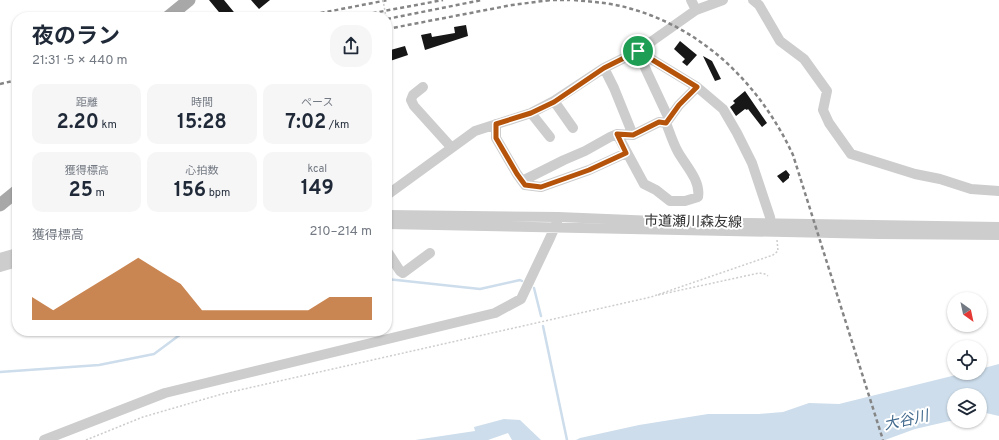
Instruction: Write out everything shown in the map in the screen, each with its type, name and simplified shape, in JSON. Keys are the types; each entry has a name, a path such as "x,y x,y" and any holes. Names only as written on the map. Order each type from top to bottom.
{"main road":[{"path":"174,12 189,0"},
{"path":"0,205 12,195"}],"street":[{"path":"691,0 696,10"},
{"path":"392,191 475,131 531,113 554,102 604,68 638,51 696,10 723,0"},
{"path":"753,0 760,6 780,41 804,59 827,91 823,110 829,123 851,154 915,174 940,179 971,189 999,191"},
{"path":"638,51 697,87 723,109 752,163 771,223"},
{"path":"617,134 644,184 656,190 670,201 685,201 698,197 699,191 695,178 678,151 638,51"},
{"path":"604,68 614,88 633,135"},
{"path":"423,87 413,95 411,100 414,106 451,147"},
{"path":"522,181 617,134 633,135 659,122 667,121 679,105 697,87"},
{"path":"554,102 572,128"},
{"path":"531,113 550,137"},
{"path":"496,124 496,138 525,185 541,187 589,170 626,153"},
{"name":"市道瀬川森友線","path":"392,215 879,234 999,235"},
{"path":"44,440 165,393 495,313 521,299 556,222"},
{"name":"市道瀬川森友線","path":"392,224 556,222 771,223 999,227"},
{"path":"392,259 403,273 430,253"},
{"path":"0,258 12,255"},
{"path":"0,267 12,263"}],"path":[{"path":"383,0 385,12"},
{"path":"651,297 773,255 778,251 777,239"},
{"path":"86,440 144,417 222,394 758,273 768,276"}],"water":[{"name":"大谷川","path":"999,364 999,416 987,413 987,388 947,388 947,422 915,429 885,440 576,440 639,425 708,414 759,414 783,412 809,403 839,404 947,377 947,380 987,380 987,367"},
{"path":"504,419 520,420 541,440 512,440 508,433 488,440 415,440 475,431 474,427"}],"building":[{"path":"209,0 224,0 234,12 219,12"},
{"path":"251,0 270,0 259,9"},
{"path":"466,25 468,36 425,50 421,35 431,33 432,37 455,33 454,27"},
{"path":"680,41 697,55 687,66 682,62 685,59 674,49"},
{"path":"405,46 408,55 392,60 392,50"},
{"path":"703,56 712,61 721,79 715,81"},
{"path":"745,91 767,123 762,127 748,109 745,109 736,116 730,107 735,103 733,101"},
{"path":"786,170 790,175 789,178 783,183 777,176"}],"waterway":[{"path":"392,280 480,289 520,280 522,281"},
{"path":"534,288 541,316"},
{"path":"543,326 567,440"},
{"path":"0,372 99,365 154,354 178,336"}],"railway":[{"path":"326,12 388,0"},
{"path":"379,12 443,0"},
{"path":"392,18 482,0"},
{"path":"546,0 570,0"},
{"path":"392,28 512,5 551,0"},
{"path":"574,0 618,5 659,18 683,31 707,46 728,64 765,106 793,155 883,440"},
{"path":"0,84 12,81"}],"route":[{"path":"638,51 697,87 679,105 666,123 659,122 633,135 617,134 626,153 589,170 541,187 525,185 496,138 496,124 531,113 554,102 604,68 638,51"}]}
